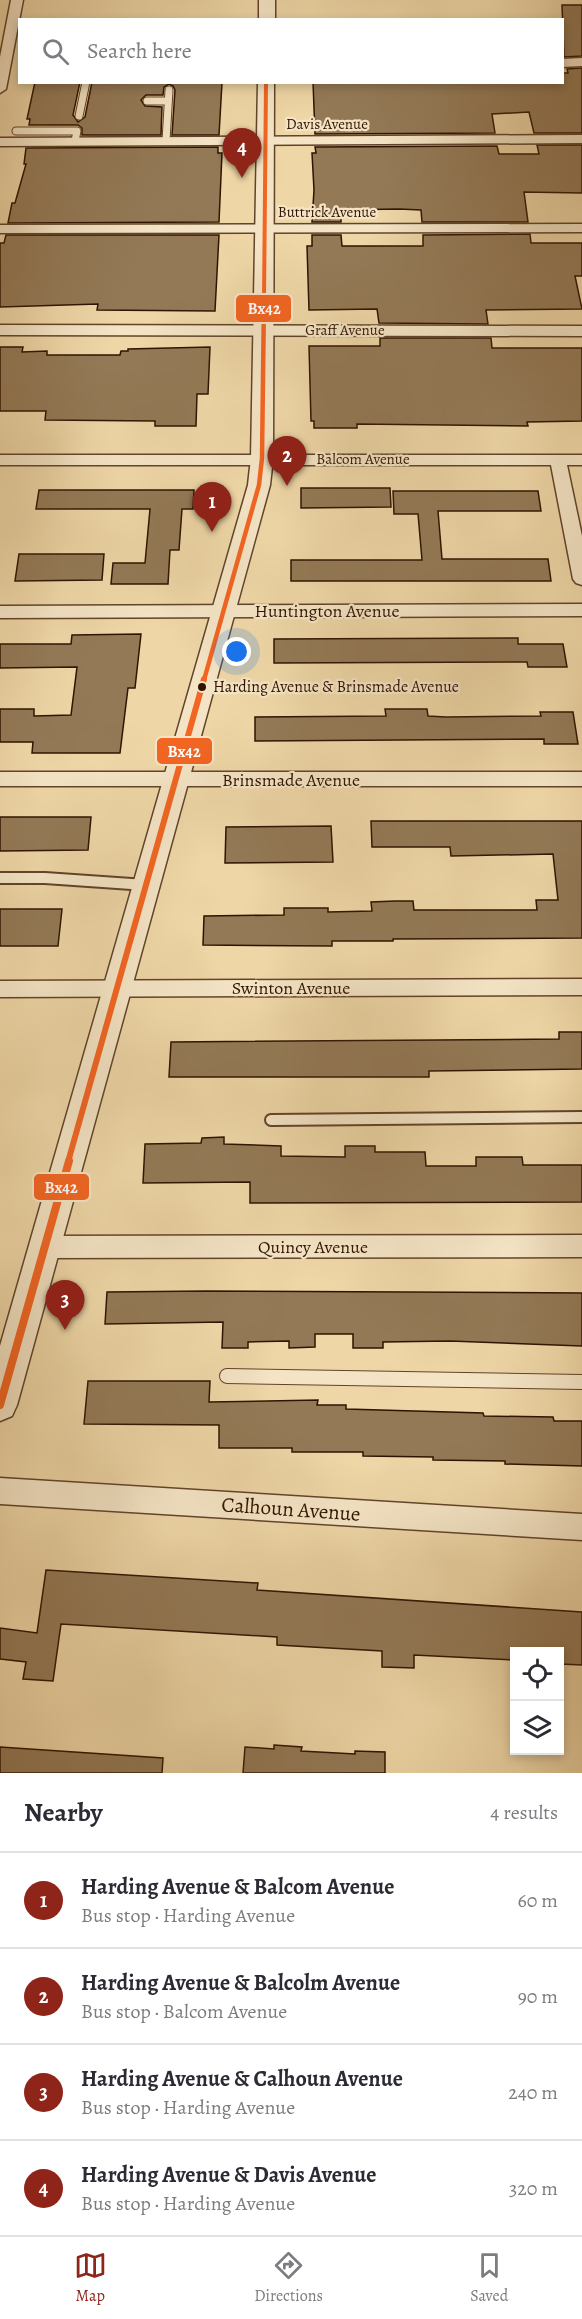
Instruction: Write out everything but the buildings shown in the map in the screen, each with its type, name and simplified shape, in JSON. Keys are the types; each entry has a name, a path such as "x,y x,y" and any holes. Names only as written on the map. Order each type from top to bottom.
{"street":[{"path":"0,89 3,63 17,0"},
{"path":"267,0 267,18"},
{"path":"564,63 582,63"},
{"path":"0,1405 259,485 262,458 266,84"},
{"name":"Davis Avenue","path":"0,142 582,139"},
{"name":"Buttrick Avenue","path":"0,229 582,228"},
{"name":"Graff Avenue","path":"0,330 582,331"},
{"name":"Balcom Avenue","path":"0,460 262,458 582,460"},
{"path":"558,460 582,579"},
{"name":"Huntington Avenue","path":"0,612 582,610"},
{"name":"Brinsmade Avenue","path":"0,779 176,781 582,779"},
{"name":"Swinton Avenue","path":"0,989 582,987"},
{"name":"Quincy Avenue","path":"44,1247 582,1246"},
{"name":"Calhoun Avenue","path":"0,1491 582,1527"}],"lane":[{"path":"79,116 86,84"},
{"path":"166,141 169,90"},
{"path":"147,101 168,101"},
{"path":"16,131 77,131 75,141"},
{"path":"0,878 45,878 146,885"},
{"path":"271,1120 582,1117"},
{"path":"227,1376 582,1382"}],"transit line":[{"name":"Bx42","path":"0,1405 259,485 262,458 266,84"}],"place":[{"name":"Harding Avenue & Davis Avenue","path":"242,178"},
{"name":"Harding Avenue & Balcolm Avenue","path":"287,486"},
{"name":"Harding Avenue & Balcom Avenue","path":"212,532"},
{"name":"Harding Avenue & Brinsmade Avenue","path":"202,687"},
{"name":"Harding Avenue & Calhoun Avenue","path":"65,1330"}]}
